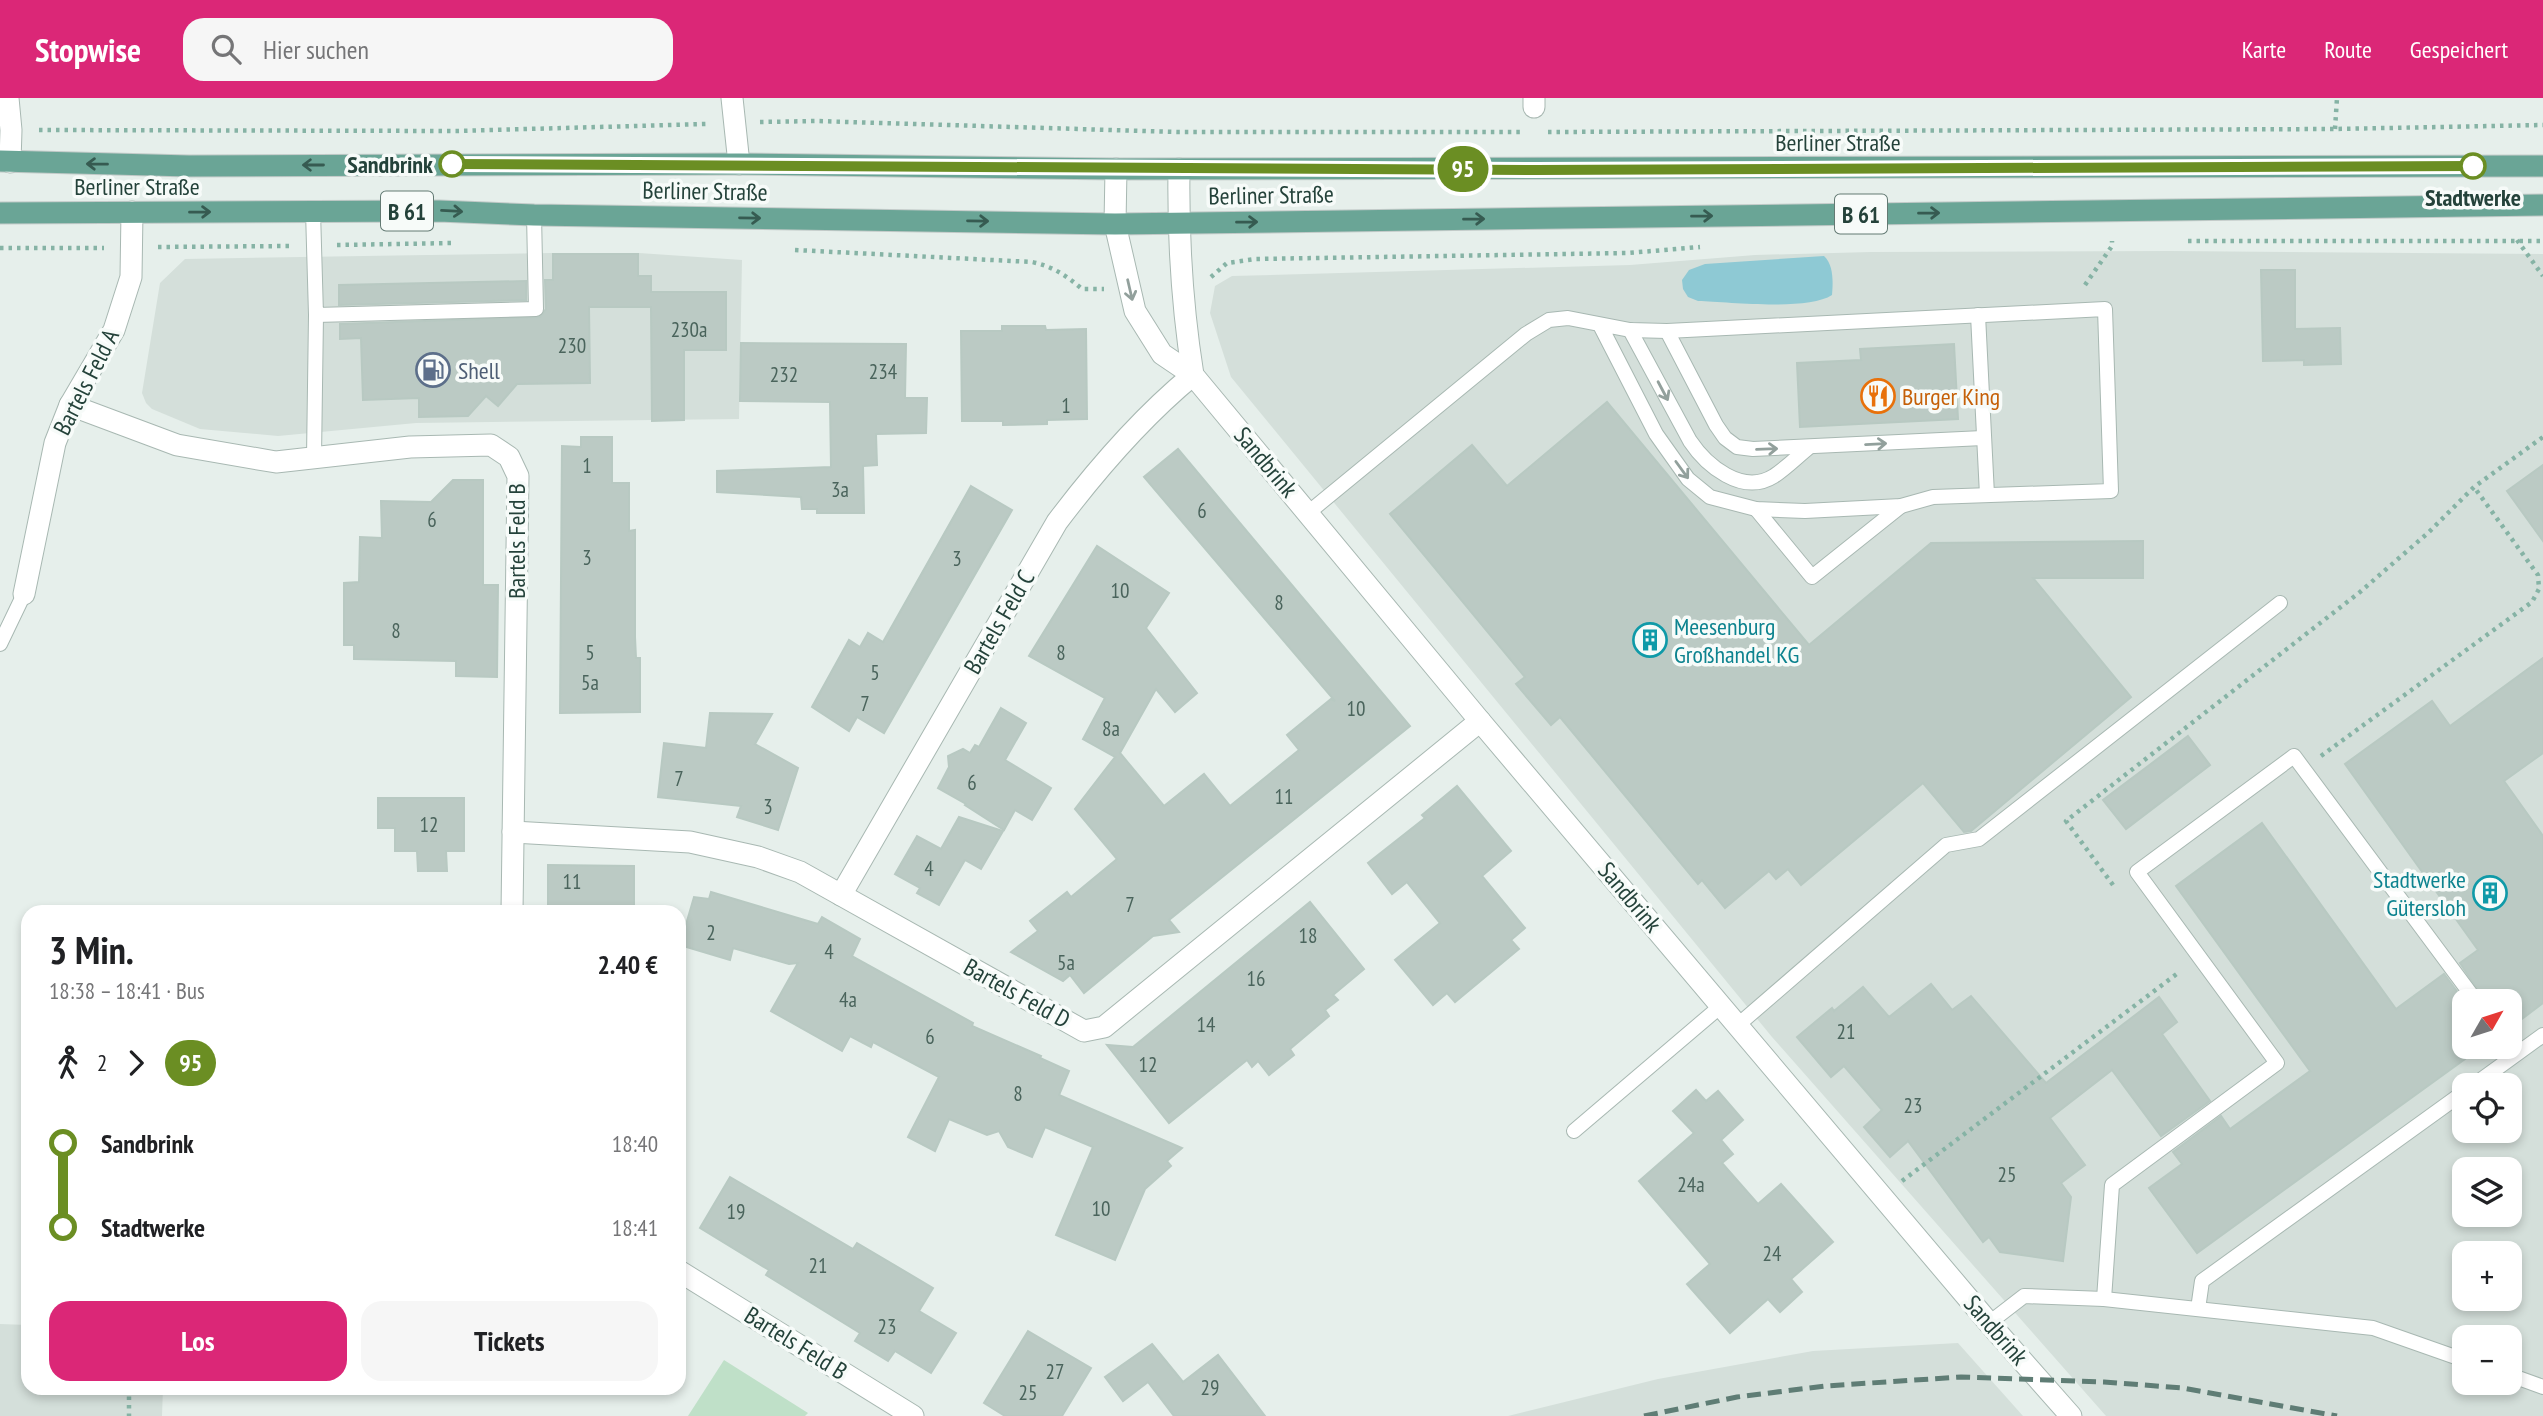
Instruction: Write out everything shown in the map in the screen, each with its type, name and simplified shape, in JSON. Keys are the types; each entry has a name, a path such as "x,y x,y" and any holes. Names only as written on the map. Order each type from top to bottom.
{"main road":[{"name":"Berliner Straße","path":"5,161 190,166 739,164 1116,169 2543,166"},
{"name":"Berliner Straße","path":"0,213 439,211 534,215 1115,224 2543,205"}],"street":[{"path":"5,161 11,130 8,98"},
{"path":"732,98 739,164"},
{"name":"Sandbrink","path":"1116,169 1115,224 1135,311 1162,354 1193,375 1480,721 1989,1323 2071,1416"},
{"path":"1179,169 1178,223 1183,309 1193,375"},
{"name":"Bartels Feld A","path":"24,594 55,443 70,405 114,330 131,277 132,212"},
{"name":"Bartels Feld C","path":"841,895 1057,522 1158,404 1193,375"},
{"name":"Bartels Feld B","path":"70,405 177,444 276,462 410,447 491,445 509,457 518,476 512,905"},
{"name":"Bartels Feld D","path":"513,832 690,842 758,857 800,872 1084,1031 1104,1027 1480,721"},
{"name":"Bartels Feld B","path":"686,1275 912,1416"}],"lane":[{"path":"313,211 316,315 314,457"},
{"path":"316,315 536,309 534,215"},
{"path":"1308,513 1526,334 1549,320 1568,318 1630,330 1667,331 2105,309 2111,491 1933,497 1901,506 1805,511 1756,509 1710,497 1688,479 1656,433 1600,325"},
{"path":"1978,315 1987,495"},
{"path":"1630,330 1700,457 1713,468 1743,481 1762,481 1772,477 1808,448"},
{"path":"1667,331 1725,438 1737,446 1753,449 1808,448 1983,438"},
{"path":"1756,509 1812,577 1901,506"},
{"path":"0,644 24,594"},
{"path":"1738,1025 1946,845 1979,839 2280,603"},
{"path":"2104,1299 2112,1185 2277,1063 2137,872 2294,757 2467,989"},
{"path":"1574,1131 1721,1005"},
{"path":"2522,1046 2543,1035"},
{"path":"2488,1073 2504,1059"},
{"path":"2198,1309 2202,1281 2452,1101"},
{"path":"1989,1323 2024,1296 2104,1299 2373,1328 2452,1356"},
{"path":"2522,1380 2543,1387"}],"path":[{"path":"2335,129 2337,98"},
{"path":"11,130 456,131 816,121 1036,129 1257,132 2335,129 2543,125"},
{"path":"1036,129 1036,136"},
{"path":"1256,140 1257,132"},
{"path":"2517,240 2543,276"},
{"path":"2081,292 2112,246 2112,241 2098,241"},
{"path":"2182,241 2543,241"},
{"path":"0,248 466,242"},
{"path":"1207,287 1212,276 1227,263 1255,259 1628,253 1710,247"},
{"path":"786,250 1032,262 1045,265 1066,276 1082,289 1096,289"},
{"path":"1255,259 1256,252"},
{"path":"1032,255 1032,262"},
{"path":"2303,768 2532,602 2539,589 2538,575 2474,487 2543,438"},
{"path":"129,1395 129,1416"}],"shaded area":[{"path":"2170,251 2543,254 2543,1416 2106,1416 1772,1037 1231,377 1210,313 1215,286 1232,276 1630,265 1755,255"},
{"path":"639,253 742,260 739,419 416,423 278,436 200,429 152,409 142,393 160,283 185,259"},
{"path":"0,1324 21,1325 21,1395 163,1395 162,1416 0,1416"},
{"path":"1958,1343 2023,1416 1508,1416 1658,1379 1813,1351"}],"green space":[{"path":"724,1360 808,1413 805,1416 688,1416"}],"water":[{"path":"1824,256 1831,269 1832,295 1821,300 1787,304 1698,301 1688,297 1683,289 1682,280 1689,270 1705,264"}],"building":[{"path":"553,254 638,254 638,276 651,276 651,292 726,292 726,350 684,350 684,420 652,421 651,307 589,307 590,383 517,384 498,406 486,396 468,416 419,417 419,398 363,400 361,338 340,339 340,324 540,317 546,309 545,280 553,280"},
{"path":"2261,270 2295,270 2295,329 2340,328 2341,364 2304,365 2304,360 2263,361"},
{"path":"526,281 526,300 339,305 339,285"},
{"path":"1002,326 1045,326 1046,330 1086,329 1087,419 1047,420 1047,424 1003,425 1003,421 962,421 961,331 1002,331"},
{"path":"741,343 906,344 905,398 927,398 926,433 876,434 877,465 863,466 864,513 817,513 817,509 802,509 801,497 717,492 717,471 831,467 830,402 740,401"},
{"name":"Burger King","path":"1954,344 1958,419 1800,427 1797,363 1861,360 1860,349"},
{"name":"Meesenburg Großhandel KG","path":"1607,402 1809,645 1931,543 2143,541 2143,578 2033,578 2131,697 1971,831 1964,832 1923,783 1801,885 1788,869 1776,879 1769,871 1725,908 1702,880 1698,884 1560,717 1551,725 1516,684 1525,677 1390,514 1472,445 1507,486"},
{"path":"581,437 612,437 612,483 629,483 629,531 635,530 635,637 636,658 640,658 640,712 560,713 562,446 581,447"},
{"path":"1178,449 1410,726 1169,920 1179,932 1153,936 1084,993 1070,975 1063,981 1011,952 1038,931 1030,921 1067,892 1071,897 1117,859 1075,809 1115,757 1083,739 1105,698 1029,656 1097,546 1169,593 1146,628 1197,693 1175,712 1156,689 1120,753 1164,806 1204,774 1230,806 1299,750 1287,735 1331,699 1335,701 1144,477"},
{"path":"2543,465 2543,541 2507,491"},
{"path":"453,480 483,480 483,585 498,585 497,677 456,676 456,661 354,659 354,645 344,645 344,583 359,582 360,537 382,538 381,501 431,502"},
{"path":"971,486 1012,510 884,733 857,717 849,731 812,707 849,640 860,647 868,633 883,642"},
{"name":"Stadtwerke Gütersloh","path":"2543,658 2543,753 2504,781 2543,836 2543,1003 2522,1019 2522,989 2477,989 2460,963 2478,950 2345,764 2432,701 2450,726"},
{"path":"1001,708 1026,723 1005,760 1051,788 1032,820 1015,810 1004,830 938,788 949,767 948,756 963,749 970,753 975,745 979,747"},
{"path":"710,713 772,714 755,744 798,768 778,830 737,817 741,806 658,797 664,743 706,748"},
{"path":"2188,736 2210,765 2126,829 2103,800"},
{"path":"1457,786 1511,851 1482,876 1525,928 1511,940 1519,949 1455,1002 1447,993 1433,1005 1395,960 1440,923 1407,882 1392,894 1368,863 1425,818 1422,815"},
{"path":"378,798 464,798 464,851 446,851 447,871 418,871 417,851 395,851 395,828 378,828"},
{"path":"959,817 1003,831 981,869 965,860 939,905 917,893 920,888 895,874 917,836 941,849"},
{"path":"2262,823 2396,1009 2444,974 2455,989 2452,989 2452,1059 2465,1059 2197,1253 2149,1188 2182,1164 2173,1152 2221,1116 2230,1129 2310,1071 2176,886"},
{"path":"548,865 634,866 634,905 548,905"},
{"path":"711,892 818,924 822,917 860,939 852,956 973,1023 972,1026 1069,1071 1059,1095 1182,1148 1167,1161 1171,1166 1145,1189 1115,1260 1056,1235 1093,1147 1045,1127 1032,1157 1008,1147 999,1131 987,1135 949,1119 935,1151 908,1137 939,1077 873,1042 871,1047 850,1036 842,1051 771,1011 798,963 789,964 733,948 730,960 686,947 686,924 694,897 709,899"},
{"path":"1310,902 1364,969 1333,995 1338,1000 1325,1010 1329,1016 1290,1049 1294,1055 1269,1075 1258,1061 1252,1067 1247,1060 1169,1123 1107,1045 1133,1047"},
{"path":"1931,984 1952,1010 1971,996 2046,1083 2159,997 2177,1022 2162,1034 2210,1101 2161,1136 2112,1070 2050,1118 2085,1165 2061,1183 2071,1197 2063,1261 2000,1252 1989,1237 1983,1242 1908,1141 1890,1157 1864,1127 1882,1110 1844,1066 1831,1077 1797,1037 1863,987 1889,1017"},
{"path":"1696,1090 1706,1101 1718,1091 1743,1120 1721,1140 1733,1154 1722,1163 1758,1204 1781,1184 1833,1242 1791,1279 1802,1292 1780,1312 1768,1299 1730,1333 1687,1284 1710,1264 1639,1181 1694,1133 1673,1111"},
{"path":"730,1177 853,1249 857,1243 933,1288 919,1311 956,1333 931,1373 895,1351 888,1361 855,1341 860,1333 766,1275 769,1270 700,1228"},
{"path":"1028,1331 1091,1368 1062,1416 1005,1416 984,1403"},
{"path":"1152,1344 1183,1382 1218,1355 1265,1416 1174,1416 1148,1382 1123,1401 1105,1377"}],"railway":[{"path":"1644,1416 1737,1397 1825,1386 1961,1377 2183,1388 2337,1416"}],"bus line":[{"name":"95","path":"452,164 1535,170 2473,166"}],"place":[{"name":"Sandbrink","path":"452,164"},
{"name":"Stadtwerke","path":"2473,166"},
{"name":"Shell","path":"433,370"},
{"name":"Burger King","path":"1878,396"},
{"name":"Meesenburg Großhandel KG","path":"1650,640"},
{"name":"Stadtwerke Gütersloh","path":"2490,893"}]}
